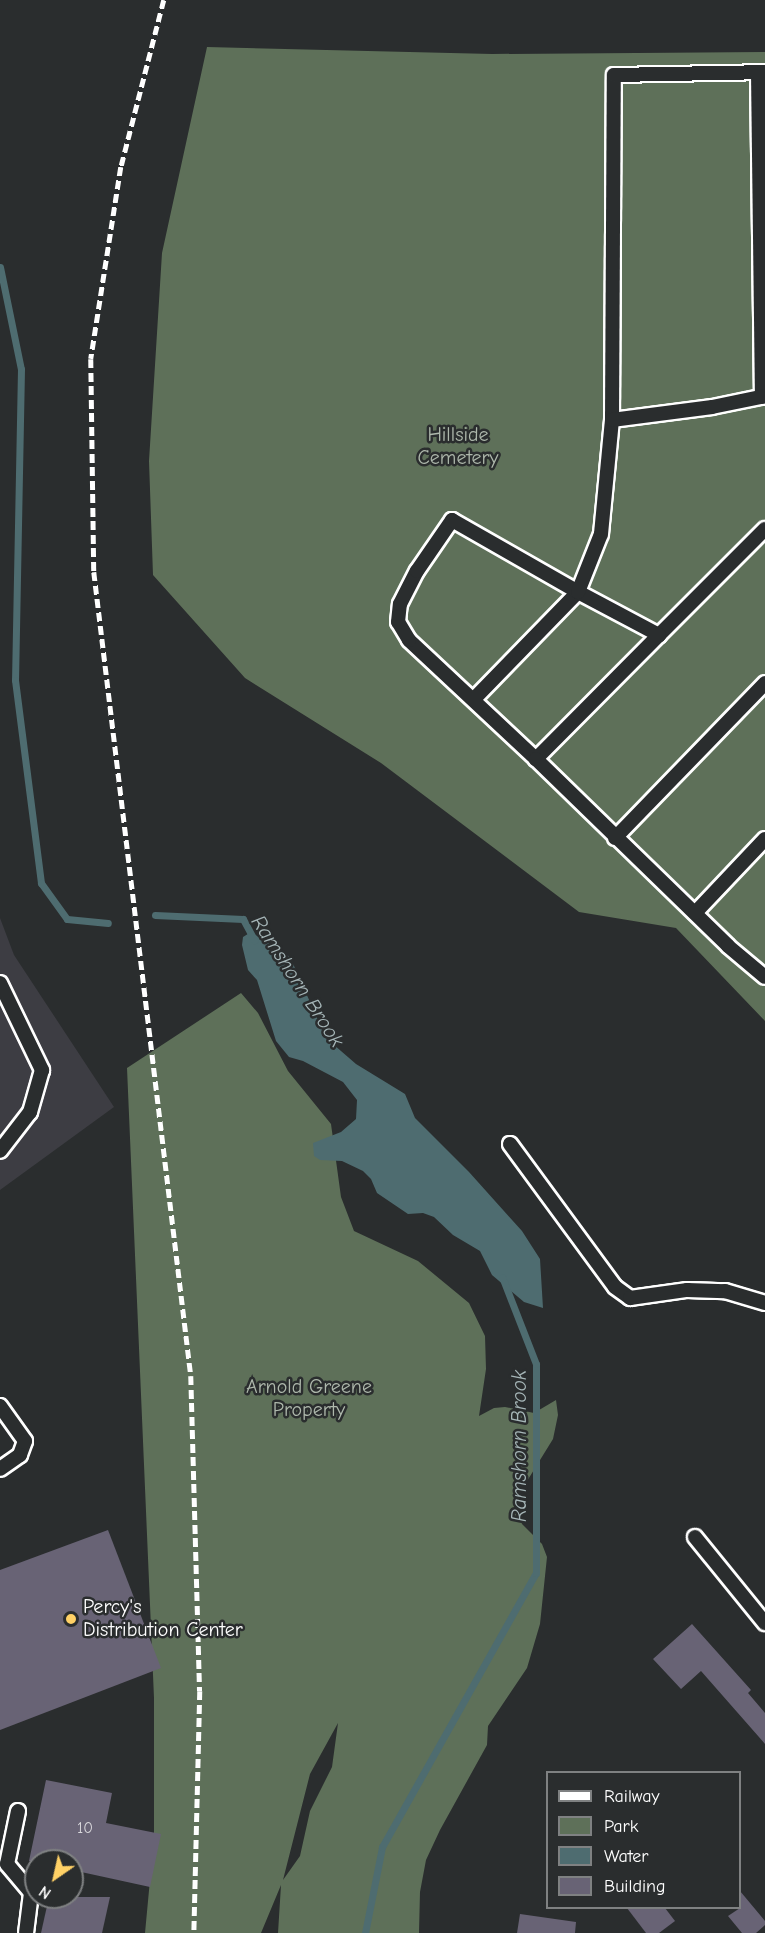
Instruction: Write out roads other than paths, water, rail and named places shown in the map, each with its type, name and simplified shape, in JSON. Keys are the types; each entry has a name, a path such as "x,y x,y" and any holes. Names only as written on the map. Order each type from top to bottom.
{"lane":[{"path":"474,699 578,592 601,534 612,420 615,75 762,73 764,396 701,409 612,420"},
{"path":"660,635 578,592 452,520 417,571 399,604 398,622 409,639 474,699 728,946 765,977"},
{"path":"536,759 764,533"},
{"path":"615,838 765,683"},
{"path":"695,913 765,839"},
{"path":"0,983 42,1070 30,1112 0,1151"},
{"path":"510,1144 615,1287 630,1298 687,1290 725,1291 765,1303"},
{"path":"0,1407 25,1441 20,1455 0,1469"},
{"path":"695,1537 765,1623"},
{"path":"18,1811 7,1864 31,1893 31,1908 26,1933"}],"water":[{"path":"251,932 290,957 326,1038 356,1064 405,1094 415,1118 469,1172 522,1231 540,1259 543,1308 524,1302 492,1275 480,1251 453,1235 434,1217 423,1213 408,1214 377,1193 371,1179 363,1171 342,1161 320,1160 314,1156 313,1143 341,1132 356,1119 357,1100 343,1082 303,1061 289,1057 276,1041 257,980 248,970 242,945 243,937"}],"waterway":[{"name":"Ramshorn Brook","path":"0,267 21,369 15,680 41,883 67,919 108,923"},
{"name":"Ramshorn Brook","path":"155,915 243,919 254,940"},
{"name":"Ramshorn Brook","path":"365,1933 382,1847 536,1573 536,1364 502,1277"}],"railway":[{"path":"164,0 121,167 91,359 94,572 191,1376 200,1691 194,1933"}],"place":[{"name":"Percy's Distribution Center","path":"71,1619"}],"park label":[{"name":"Hillside Cemetery","path":"458,446"},
{"name":"Arnold Greene Property","path":"309,1398"}]}
